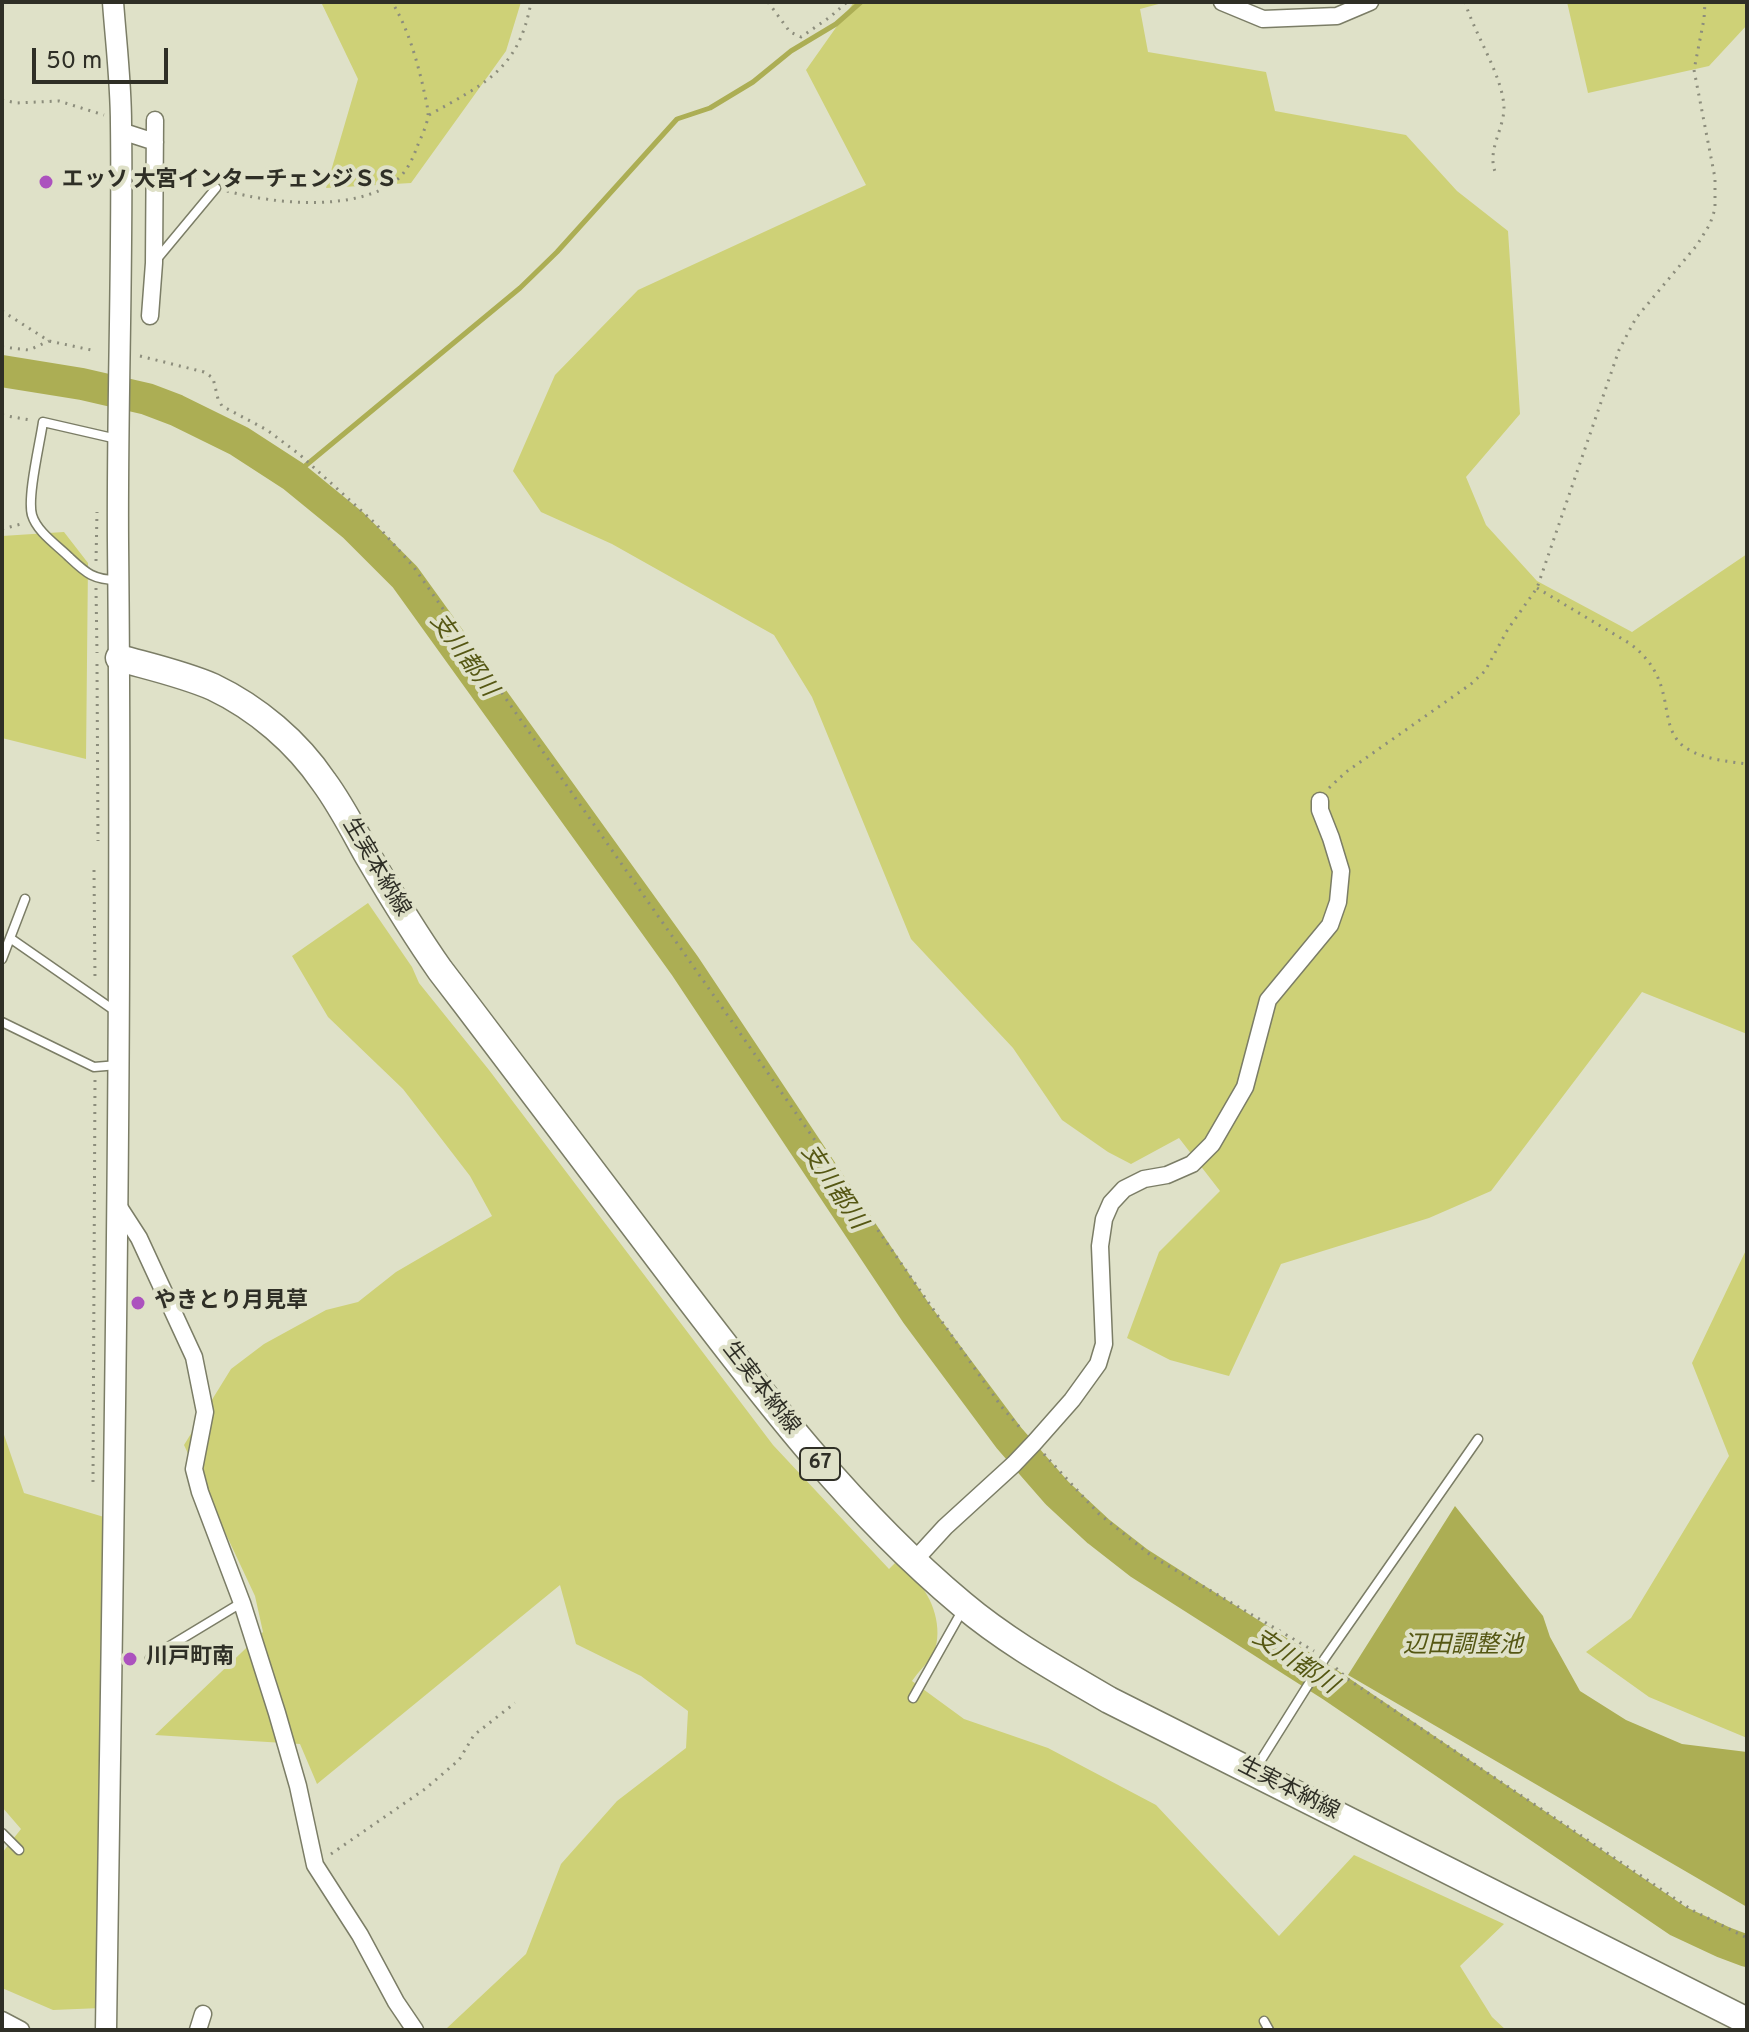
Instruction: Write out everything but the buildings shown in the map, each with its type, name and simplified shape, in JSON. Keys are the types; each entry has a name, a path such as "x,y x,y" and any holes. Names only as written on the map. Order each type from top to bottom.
{"main road":[{"name":"生実本納線","path":"119,658 187,676 215,688 264,718 294,745 325,782 440,970 763,1395 852,1500 913,1562 965,1606 1027,1652 1095,1692 1747,2021"}],"street":[{"path":"106,2030 118,1065 117,439 130,356 121,298 121,124 113,2"},
{"path":"1222,2 1263,19 1337,16 1370,2"},
{"path":"150,316 154,263 155,120"},
{"path":"121,124 155,142"},
{"path":"121,298 151,296"},
{"path":"913,1562 945,1527 1032,1445 1072,1400 1098,1364 1104,1344 1100,1246 1104,1219 1111,1203 1124,1189 1144,1179 1167,1175 1192,1164 1212,1144 1245,1087 1268,1000 1330,925 1338,902 1341,871 1320,810 1320,801"},
{"path":"117,1204 139,1238 194,1357 205,1412 194,1469 242,1603 286,1742 315,1865 415,2030"},
{"path":"2,2020 21,2030"}],"lane":[{"path":"154,263 216,188"},
{"path":"117,439 43,422 31,501 34,520 40,529 88,575 119,580"},
{"path":"2,959 25,899"},
{"path":"10,938 118,1013"},
{"path":"2,1022 94,1067 118,1065"},
{"path":"1253,1772 1325,1658 1478,1439"},
{"path":"150,1658 242,1603"},
{"path":"913,1698 965,1606"},
{"path":"2,1833 19,1850"}],"path":[{"path":"155,164 216,188 274,201 300,203 356,198 383,188 398,178 410,165 429,115 416,54 392,2"},
{"path":"429,115 482,85 505,65 520,43 531,2"},
{"path":"768,2 790,32 801,37 847,2"},
{"path":"1465,2 1502,94 1504,108 1492,158 1492,167 1497,176"},
{"path":"1320,801 1346,772 1485,671 1508,629 1537,588 1619,350 1636,318 1697,245 1715,209 1715,178 1694,70 1705,2"},
{"path":"2,100 17,103 59,101 121,124"},
{"path":"2,311 49,341 96,351"},
{"path":"2,347 29,350 49,341"},
{"path":"130,356 204,372 213,378 222,406 267,430 299,454 376,524 413,566 992,1393 1032,1445 1099,1514 1153,1557 1325,1658 1349,1680 1692,1910 1747,1938"},
{"path":"2,415 43,422"},
{"path":"97,509 98,841"},
{"path":"2,529 34,520"},
{"path":"1537,588 1643,653 1655,671 1663,692 1669,725 1683,746 1709,758 1747,764"},
{"path":"94,870 96,984"},
{"path":"315,1865 425,1789 459,1760 474,1735 515,1703"}],"green space":[{"path":"321,2 521,2 506,51 411,183 326,188 358,79"},
{"path":"854,2 1166,2 1140,9 1148,52 1266,72 1275,111 1406,135 1457,191 1508,231 1520,414 1466,477 1486,525 1537,581 1632,632 1747,554 1747,1034 1642,992 1491,1191 1429,1218 1281,1264 1229,1376 1170,1360 1127,1338 1159,1252 1220,1191 1179,1138 1131,1164 1062,1120 1013,1048 911,939 812,697 774,635 612,544 541,512 513,471 555,375 638,290 866,185 806,70"},
{"path":"1567,2 1747,2 1747,25 1709,66 1588,93"},
{"path":"64,532 88,563 86,759 2,738 2,536"},
{"path":"368,903 412,967 419,983 489,1070 773,1445 889,1569 895,1563 925,1591 936,1618 936,1648 912,1681 964,1719 1048,1748 1156,1805 1279,1936 1354,1855 1504,1924 1460,1966 1492,2017 1506,2030 447,2030 526,1954 561,1864 617,1801 686,1748 688,1711 641,1676 576,1644 560,1585 317,1784 300,1744 155,1735 263,1632 255,1596 184,1445 231,1369 264,1344 326,1310 358,1302 396,1272 492,1216 470,1176 403,1089 328,1017 292,956"},
{"path":"1747,1248 1747,1738 1649,1697 1586,1652 1631,1618 1729,1456 1692,1363"},
{"path":"2,1429 24,1493 104,1517 100,1731 101,2008 53,2010 2,1988 2,1853 21,1829 2,1807"}],"water":[{"name":"辺田調整池","path":"1455,1506 1543,1616 1550,1637 1580,1691 1626,1720 1682,1744 1747,1752 1747,1907 1348,1675"}],"waterway":[{"path":"293,476 520,288 557,252 677,119 710,108 753,82 791,51 836,24 861,2"},
{"name":"支川都川","path":"2,371 82,384 147,399 239,441 293,476 353,525 405,577 685,966 916,1313 1009,1438 1057,1493 1098,1531 1139,1563 1332,1686 1678,1921 1747,1951"}],"place":[{"name":"エッソ 大宮インターチェンジＳＳ","path":"46,182"},
{"name":"やきとり月見草","path":"138,1303"},
{"name":"川戸町南","path":"130,1659"}]}
